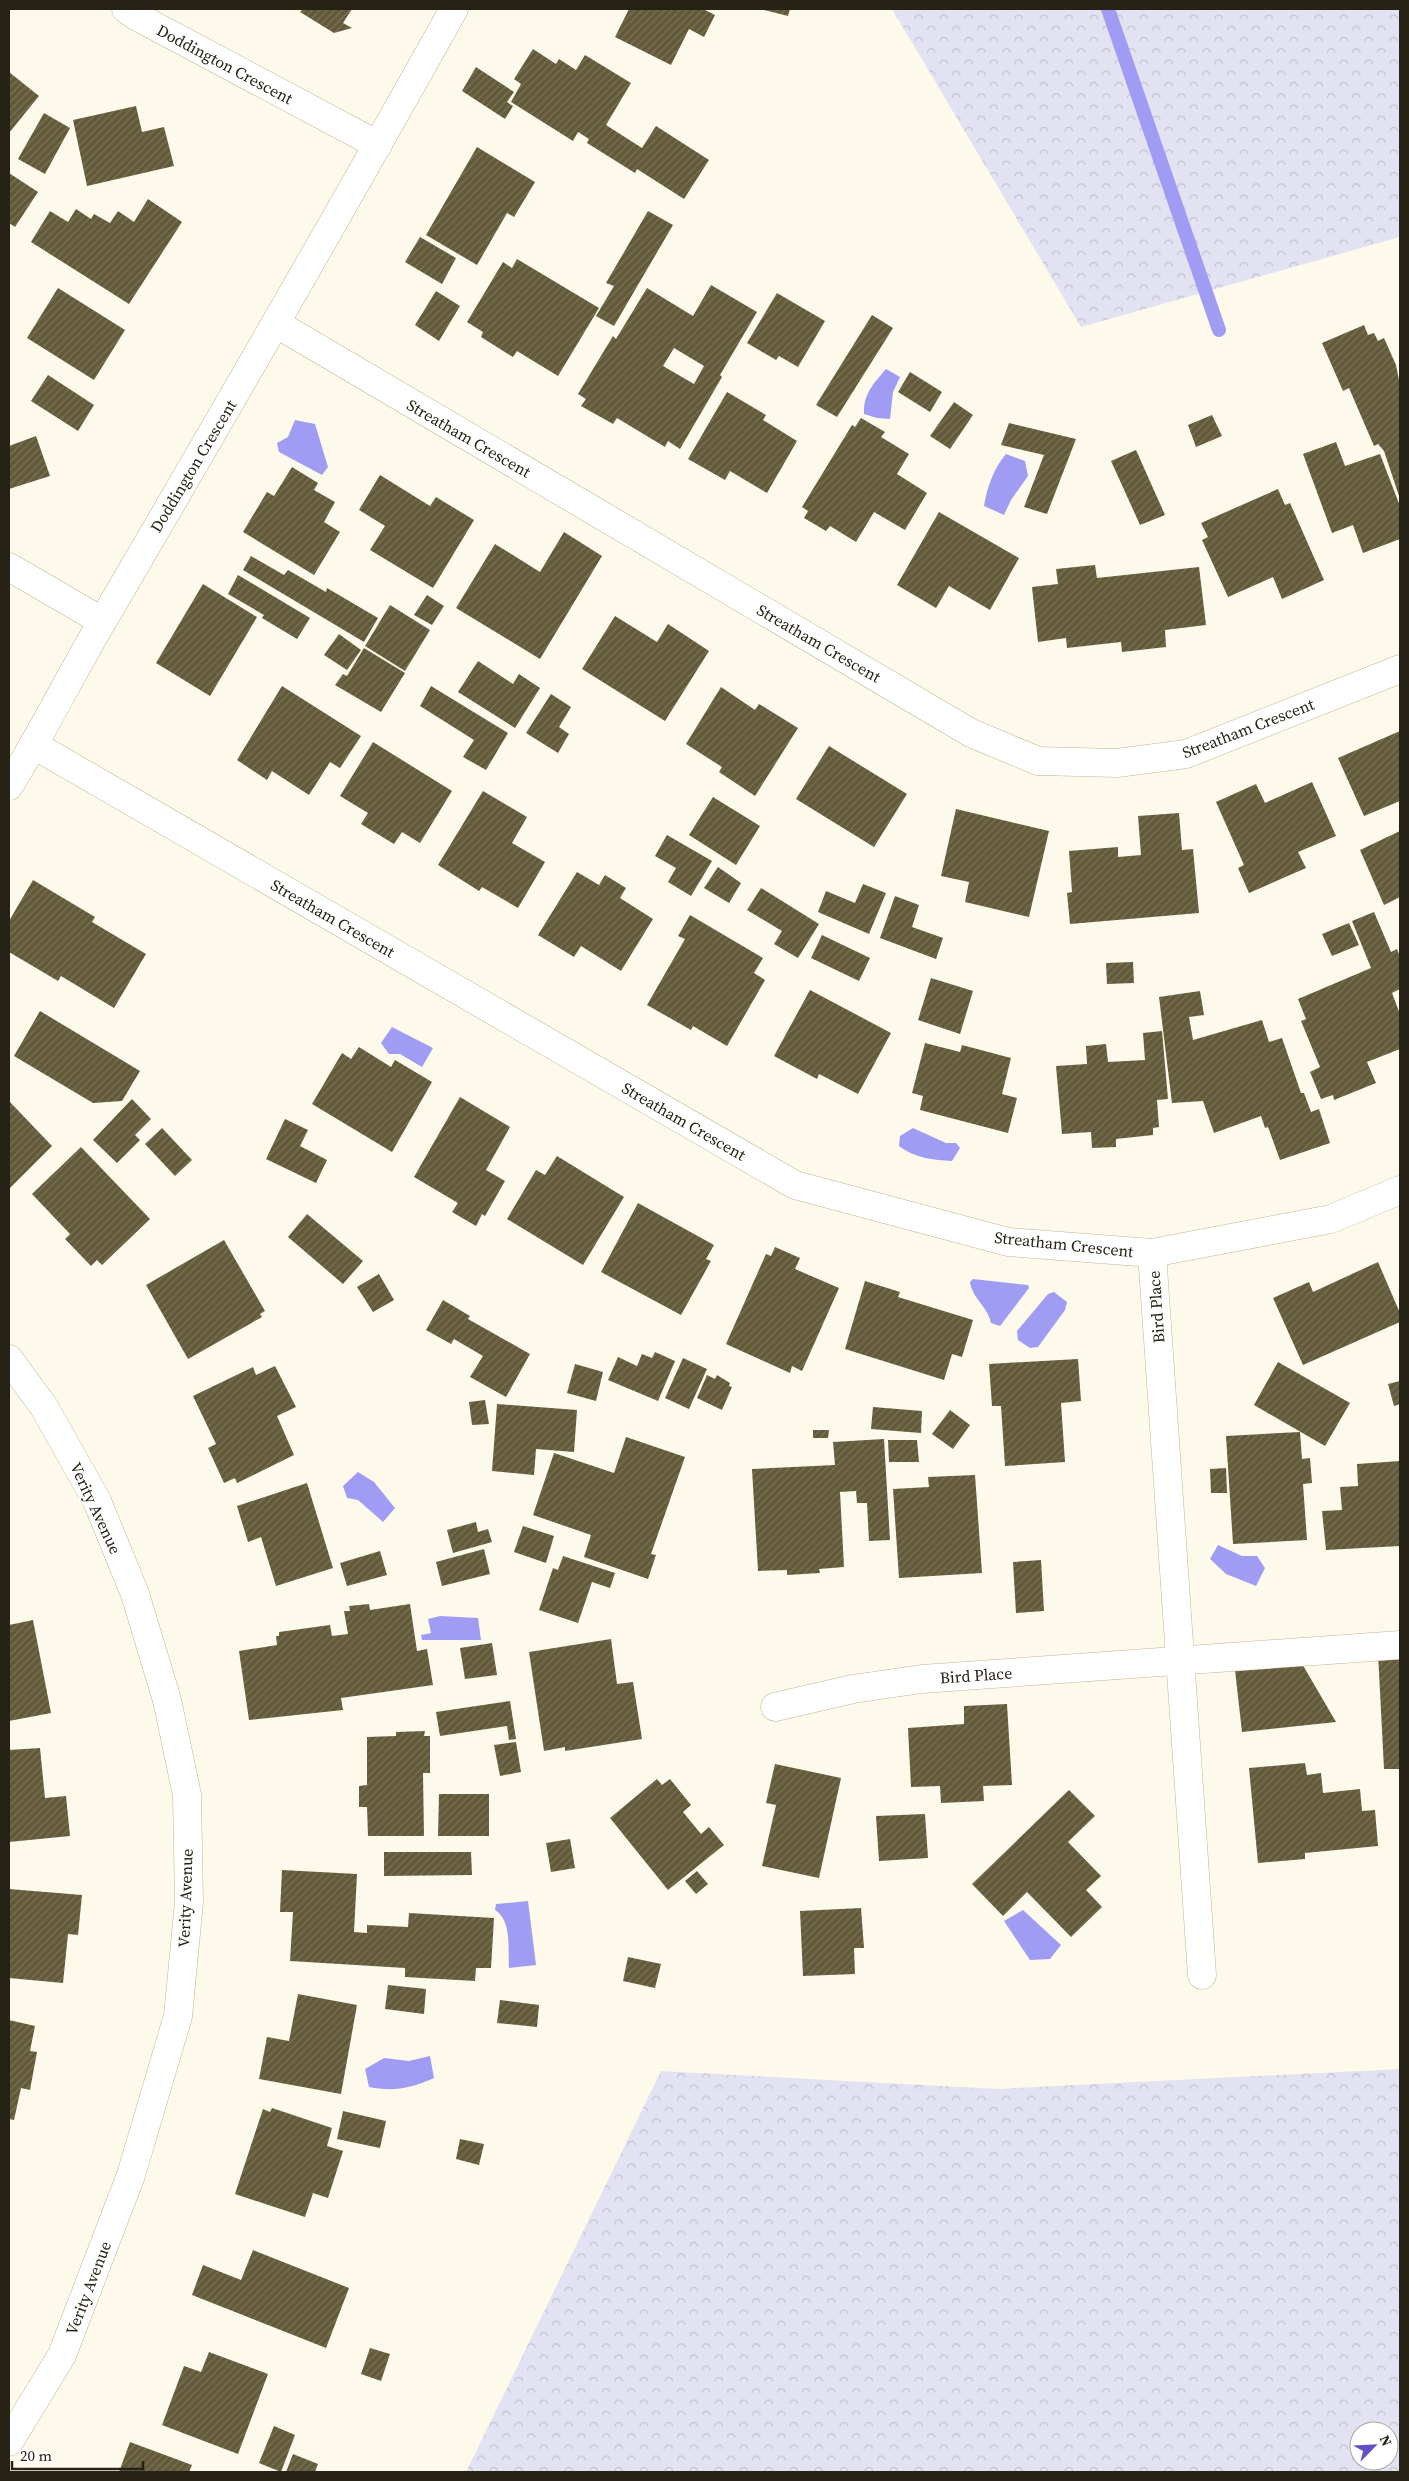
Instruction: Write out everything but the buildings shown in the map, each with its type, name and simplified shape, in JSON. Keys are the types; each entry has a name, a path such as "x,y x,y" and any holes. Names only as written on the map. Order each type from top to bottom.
{"street":[{"name":"Doddington Crescent","path":"126,9 378,145"},
{"name":"Doddington Crescent","path":"9,786 34,745 102,621 277,324 454,9"},
{"name":"Streatham Crescent","path":"277,324 971,733 1038,761 1117,763 1186,754 1400,669"},
{"path":"9,567 102,621"},
{"name":"Streatham Crescent","path":"34,745 795,1185 1008,1242 1152,1253 1331,1219 1400,1190"},
{"name":"Bird Place","path":"1152,1253 1202,1975"},
{"name":"Verity Avenue","path":"9,1359 44,1407 97,1501 135,1594 168,1700 187,1795 189,1902 178,2016 131,2175 62,2355 9,2442"},
{"name":"Bird Place","path":"775,1706 853,1689 922,1679 1400,1645"}],"green space":[{"path":"892,9 1400,9 1400,237 1081,327"},
{"path":"1400,2069 1400,2472 466,2472 661,2071 998,2089"}],"shaded area":[{"path":"886,369 900,377 893,392 890,419 864,414 867,395"},
{"path":"295,420 315,424 328,467 322,475 279,452 277,443 288,437"},
{"path":"1006,454 1025,461 1028,476 1011,500 1004,515 984,506 992,478"},
{"path":"392,1027 433,1048 422,1067 400,1054 389,1054 381,1043"},
{"path":"913,1128 946,1143 956,1143 960,1148 952,1161 918,1156 899,1146 900,1136"},
{"path":"973,1279 1028,1285 1029,1288 1000,1326 991,1323 987,1312 971,1288 970,1282"},
{"path":"1054,1292 1067,1302 1065,1310 1038,1347 1030,1348 1018,1340 1017,1331 1048,1294"},
{"path":"358,1472 374,1482 395,1508 383,1522 358,1500 347,1498 343,1486"},
{"path":"1218,1545 1242,1556 1257,1556 1265,1568 1256,1586 1226,1574 1210,1559"},
{"path":"440,1616 478,1618 481,1640 422,1640 421,1635 431,1633 428,1619"},
{"path":"528,1901 536,1965 509,1968 507,1928 495,1910 496,1904"},
{"path":"1023,1910 1061,1945 1050,1959 1030,1960 1004,1921"},
{"path":"430,2056 434,2078 402,2088 369,2087 365,2069 384,2058 409,2061"}],"waterway":[{"path":"1108,9 1219,330"}]}
